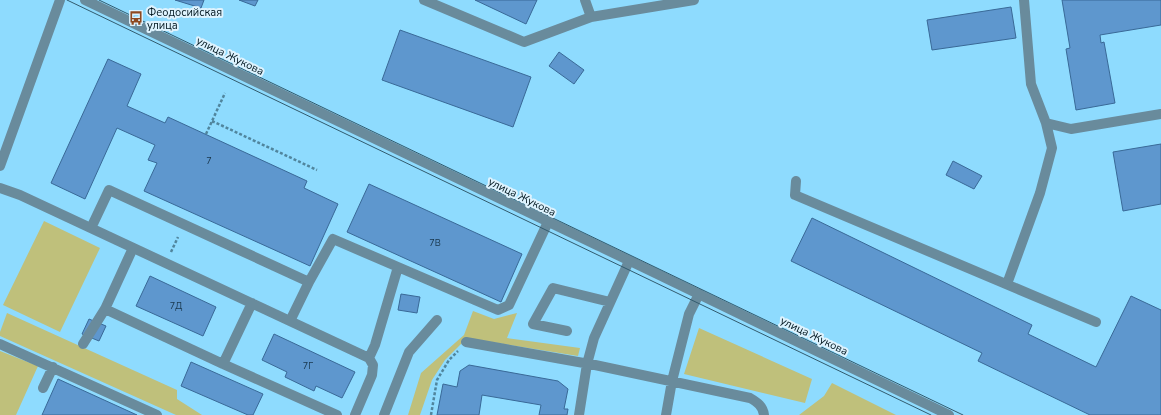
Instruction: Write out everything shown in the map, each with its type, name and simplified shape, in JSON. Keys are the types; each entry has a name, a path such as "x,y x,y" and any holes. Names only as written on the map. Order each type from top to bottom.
{"street":[{"path":"0,166 60,0"},
{"name":"улица Жукова","path":"85,0 949,415"},
{"path":"424,0 524,42 591,17 694,0"},
{"path":"585,0 591,17"},
{"path":"1006,284 1040,193 1052,148 1046,123 1031,84 1024,0"},
{"path":"1046,123 1071,129 1161,114"},
{"path":"796,182 796,195 1096,322"},
{"path":"0,188 91,228 370,358 373,365 372,375 355,415"},
{"path":"91,228 109,190 309,282"},
{"path":"290,321 309,282 333,239 498,310 509,305 548,222"},
{"path":"83,344 105,309 133,248"},
{"path":"579,415 586,364 594,338 629,260"},
{"path":"370,358 398,267"},
{"path":"567,331 533,324 553,288 610,302"},
{"path":"666,415 672,381 689,314 699,294"},
{"path":"223,364 252,303"},
{"path":"105,309 337,415"},
{"path":"384,415 409,352 437,320"},
{"path":"466,342 586,364 750,398 759,404 764,412 764,415"},
{"path":"0,344 157,415"},
{"path":"43,388 53,367"}],"path":[{"path":"206,134 225,93"},
{"path":"212,121 317,170"},
{"path":"166,263 184,224"},
{"path":"431,415 437,380 449,360 466,342"}],"green space":[{"path":"44,221 100,248 60,332 3,305"},
{"path":"473,311 494,319 517,313 507,338 580,348 578,356 467,338 445,360 432,380 420,415 408,415 421,373 464,335"},
{"path":"7,313 177,390 177,399 202,415 176,415 0,336"},
{"path":"699,328 812,379 805,403 684,374"},
{"path":"0,351 38,366 16,415 0,415"},
{"path":"832,383 896,415 799,415 824,396"}],"building":[{"path":"175,0 204,0 201,8"},
{"path":"239,0 258,0 255,6"},
{"path":"475,0 537,0 526,24"},
{"path":"1062,0 1161,0 1161,25 1100,35 1101,43 1104,42 1115,103 1076,110 1066,49 1070,48"},
{"path":"1011,7 1016,38 932,50 927,20"},
{"path":"400,30 531,77 513,127 382,80"},
{"path":"559,52 584,70 574,84 549,66"},
{"path":"108,59 141,74 127,106 165,123 168,117 307,181 304,188 338,204 310,266 144,191 157,163 148,160 155,145 117,128 85,199 51,183"},
{"path":"1161,144 1161,204 1123,211 1113,152"},
{"path":"953,161 982,176 974,189 946,175"},
{"path":"369,184 522,254 501,302 347,232"},
{"path":"812,218 1032,325 1028,334 1096,367 1131,296 1161,310 1161,415 1090,415 978,361 982,353 791,261"},
{"path":"150,276 216,307 203,336 136,306"},
{"path":"401,294 420,297 417,313 398,310"},
{"path":"89,319 106,326 99,341 82,334"},
{"path":"274,334 355,372 342,398 316,386 314,391 285,377 287,372 262,360"},
{"path":"191,362 263,394 253,415 248,415 181,386"},
{"path":"469,365 558,381 568,389 564,409 568,409 567,415 539,415 541,405 482,395 479,415 437,415 443,384 457,387 460,371"},
{"path":"58,379 137,415 42,415"}],"tram line":[{"path":"67,0 931,415"},
{"path":"99,0 963,415"}],"place":[{"name":"Феодосийская улица","path":"136,18"}]}
